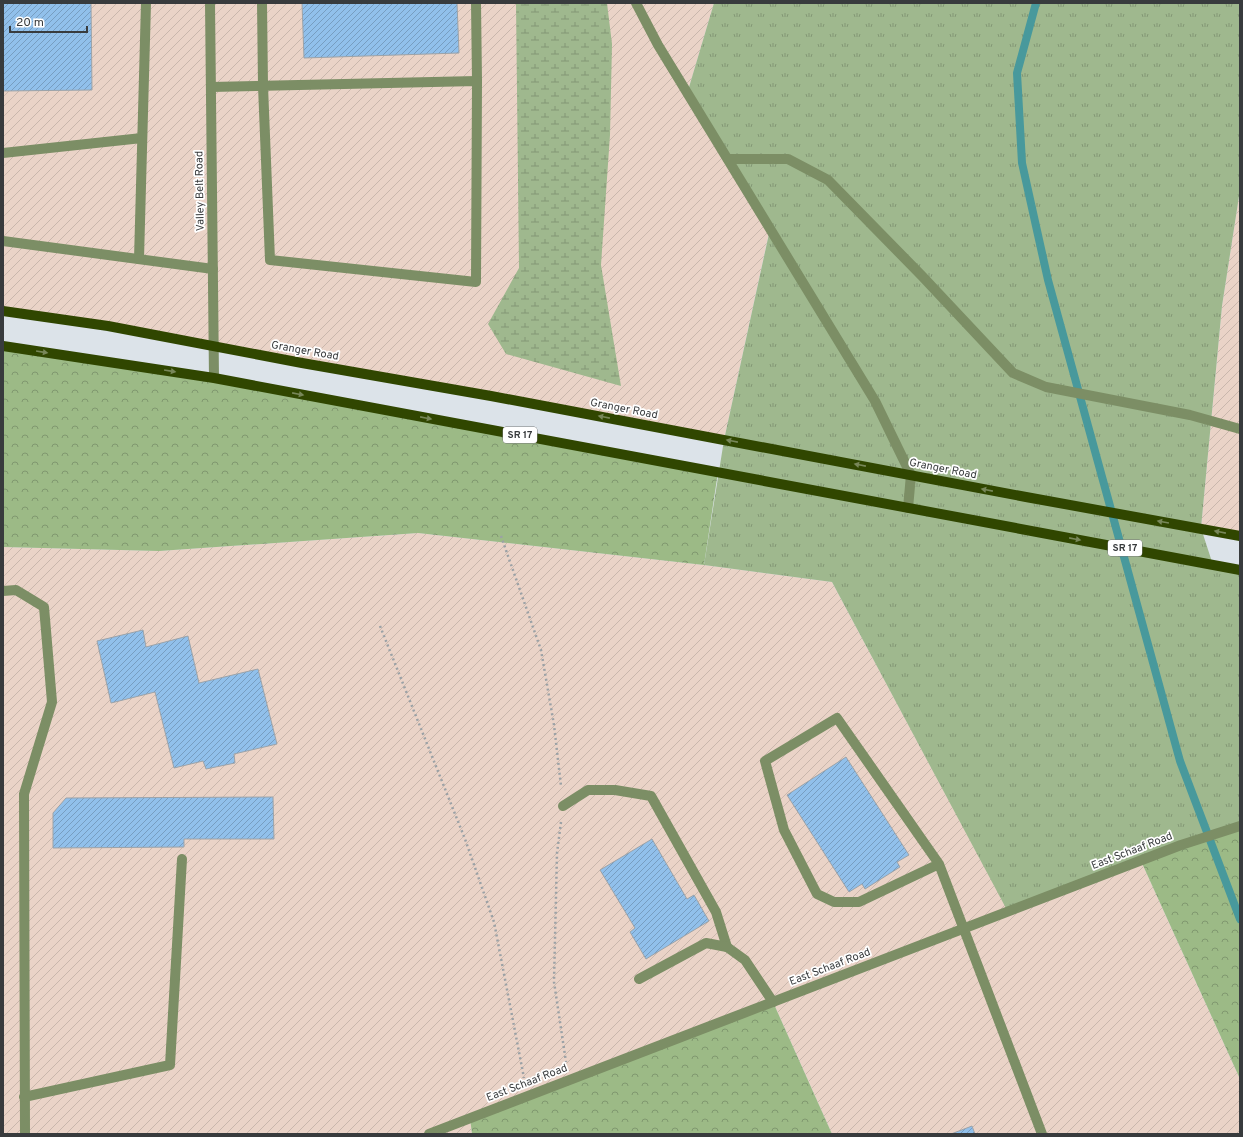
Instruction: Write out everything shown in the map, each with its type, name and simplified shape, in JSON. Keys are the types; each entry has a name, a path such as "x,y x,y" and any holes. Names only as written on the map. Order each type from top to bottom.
{"main road":[{"name":"Granger Road","path":"3,311 108,326 302,363 499,397 1240,536"},
{"name":"SR 17","path":"3,346 214,378 1240,570"}],"street":[{"path":"139,259 146,3"},
{"name":"Valley Belt Road","path":"210,3 214,378"},
{"path":"262,3 263,86 270,260 476,282 476,3"},
{"path":"636,3 658,45 875,401 911,475 908,508"},
{"path":"211,87 477,81"},
{"path":"3,153 142,138"},
{"path":"728,159 788,159 828,180 1013,372 1046,387 1190,415 1240,429"},
{"path":"3,241 213,269"},
{"path":"3,591 16,590 44,607 52,702 24,794 25,1134"},
{"path":"939,864 859,902 834,902 817,894 784,830 765,761 837,718 939,864 1042,1134"},
{"path":"563,806 588,790 615,790 651,796 716,912 727,947"},
{"name":"East Schaaf Road","path":"429,1134 1182,845 1240,826"},
{"path":"24,1097 170,1064 182,859"},
{"path":"639,979 706,943 727,947 745,960 773,1002"}],"path":[{"path":"380,626 465,839 494,922 528,1096"}],"shaded area":[{"path":"3,3 714,3 687,94 770,228 724,440 3,311"},
{"path":"1240,190 1240,536 1201,528 1222,306"},
{"path":"418,533 704,565 832,582 1008,911 1141,861 1240,1079 1240,1134 832,1134 773,1002 470,1118 472,1134 3,1134 3,547 159,551"}],"green space":[{"path":"516,3 607,3 612,44 610,135 601,265 621,386 506,354 488,324 519,268"},
{"path":"714,3 1240,3 1240,190 1222,306 1201,528 1213,565 1240,570 1240,826 1008,912 832,582 704,565 724,440 770,229 687,94"},
{"path":"3,346 214,378 718,472 704,565 418,533 159,551 3,547"},
{"path":"1240,826 1240,1079 1141,861"},
{"path":"773,1002 832,1134 472,1134 470,1118"}],"building":[{"path":"3,3 91,3 92,90 3,91"},
{"path":"302,3 457,3 459,53 304,58"},
{"path":"143,630 146,647 188,636 199,683 258,669 277,744 234,754 235,763 206,769 203,761 174,768 155,692 111,703 97,641"},
{"path":"846,757 909,855 897,862 900,867 865,889 862,884 849,892 787,795"},
{"path":"273,797 274,839 184,839 184,847 53,848 53,813 66,798"},
{"path":"652,839 687,899 694,895 709,921 646,959 630,932 635,928 600,870"},
{"path":"972,1126 975,1134 951,1134"}],"waterway":[{"path":"1036,3 1017,73 1022,163 1048,280 1180,761 1240,919"}]}
